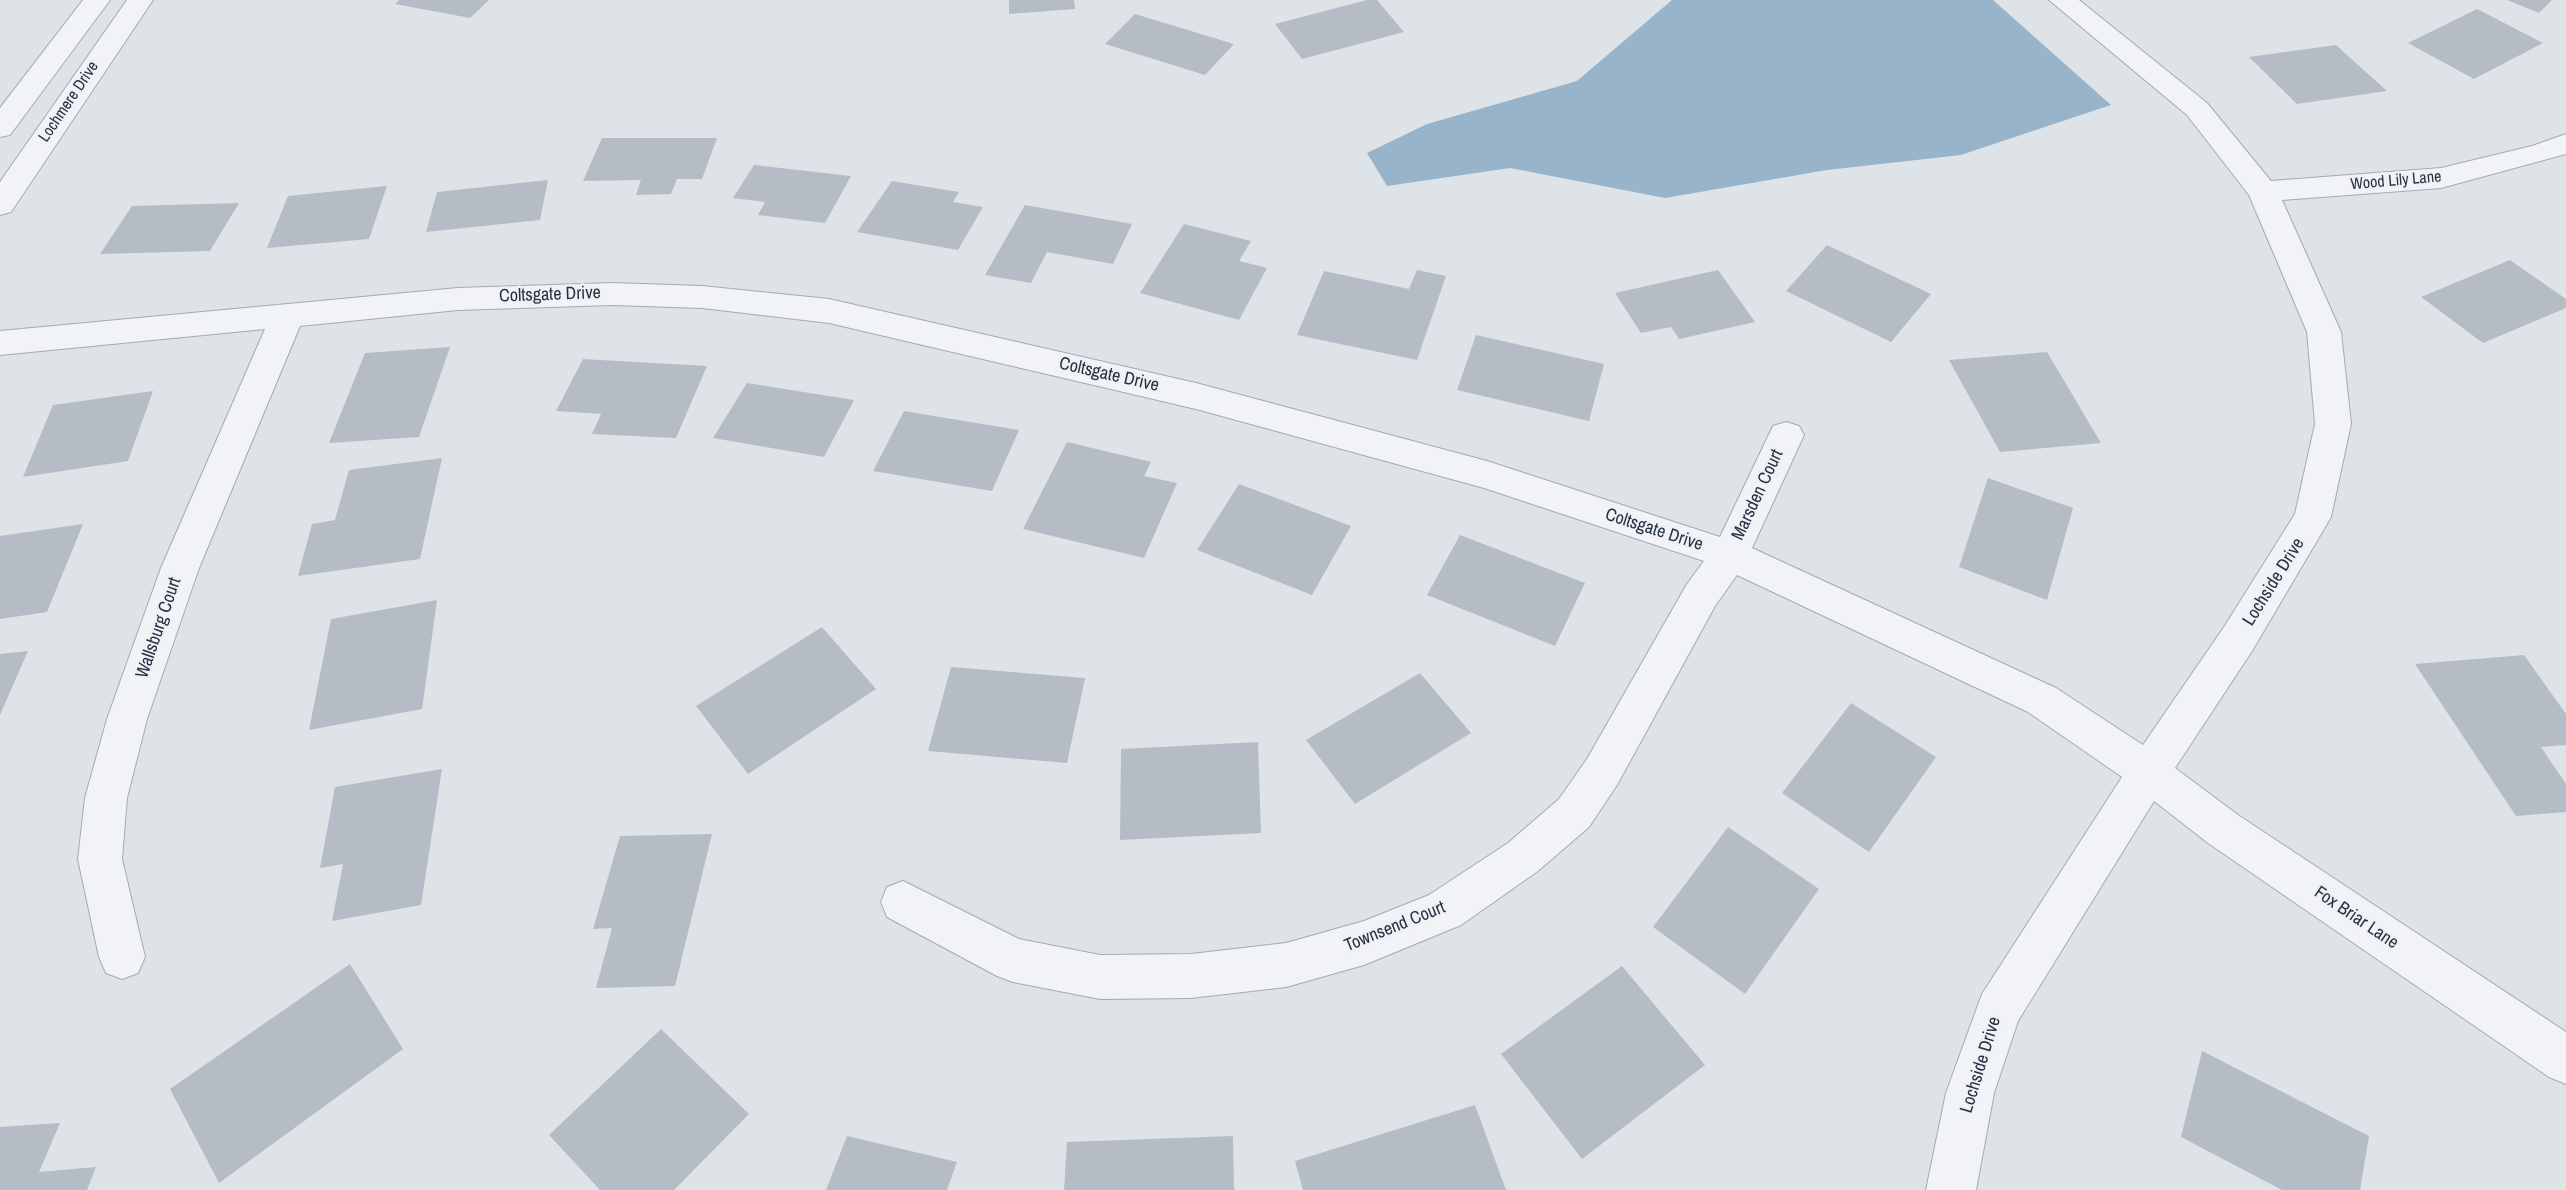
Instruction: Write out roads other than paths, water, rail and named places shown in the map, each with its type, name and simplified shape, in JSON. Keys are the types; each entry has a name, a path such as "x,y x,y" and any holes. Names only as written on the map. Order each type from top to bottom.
{"street":[{"path":"0,128 97,0"},
{"name":"Lochmere Drive","path":"0,205 140,0"},
{"name":"Lochside Drive","path":"1951,1190 1970,1093 1998,1010 2149,772 2238,639 2313,517 2333,424 2324,331 2263,192 2197,109 2062,0"},
{"name":"Wood Lily Lane","path":"2263,192 2441,178 2541,153 2566,143"},
{"name":"Coltsgate Drive","path":"0,343 506,296 613,294 702,297 829,311 1196,396 1487,475 1730,555 2042,700 2149,772"},
{"name":"Wallsburg Court","path":"122,957 100,859 106,798 127,719 180,568 288,315"},
{"name":"Marsden Court","path":"1730,555 1786,435"},
{"name":"Townsend Court","path":"903,902 1013,960 1100,977 1191,976 1286,965 1364,943 1446,909 1524,857 1574,813 1602,772 1701,594 1730,555"},
{"name":"Fox Briar Lane","path":"2149,772 2223,829 2566,1060"}],"water":[{"path":"1672,0 1993,0 2111,105 1961,155 1827,170 1665,198 1510,168 1387,186 1367,153 1427,124 1577,81"}]}
